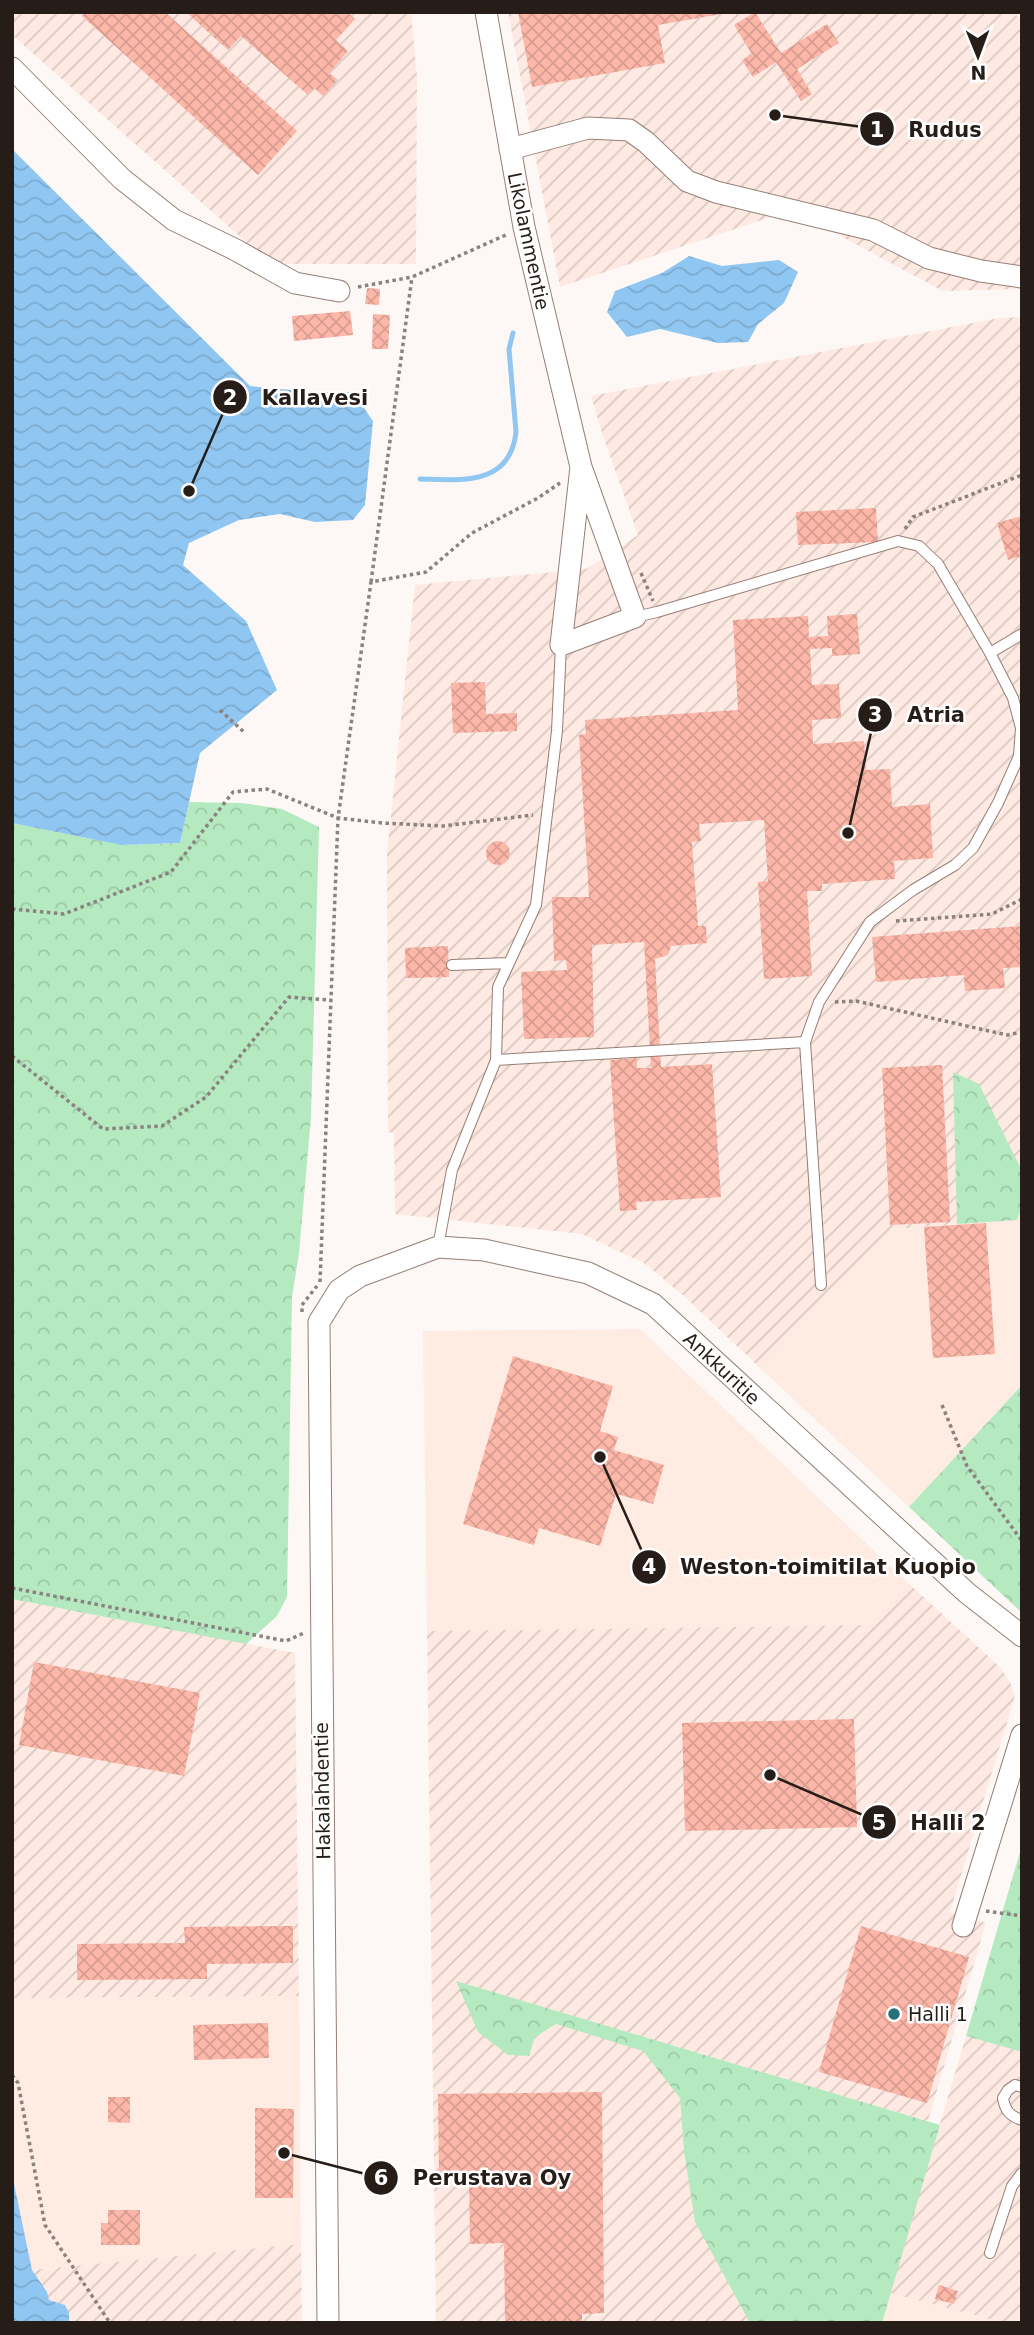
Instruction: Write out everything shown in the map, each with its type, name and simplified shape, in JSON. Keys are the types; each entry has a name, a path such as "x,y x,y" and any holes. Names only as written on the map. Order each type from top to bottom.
{"street":[{"name":"Likolammentie","path":"486,12 524,227 581,467 635,617"},
{"path":"12,68 122,179 174,220 234,249 295,284 339,291"},
{"path":"510,149 588,128 629,130 646,142 687,181 716,192 873,230 929,258 1022,278"},
{"name":"Likolammentie","path":"561,645 581,467"},
{"path":"561,645 635,617"},
{"name":"Ankkuritie","path":"319,1322 339,1290 360,1276 438,1247 484,1250 589,1273 653,1304 967,1593 1022,1636"},
{"name":"Hakalahdentie","path":"319,1322 328,2323"},
{"path":"965,1917 1022,1735"}],"lane":[{"path":"635,617 898,541 919,546 938,564 1013,698 1021,728 1019,756 998,803 973,848 955,865 913,890 870,922 819,1002 805,1042 821,1285"},
{"path":"990,653 1022,634"},
{"path":"438,1247 453,1170 496,1060 498,988 536,905 556,731 561,645"},
{"path":"452,965 509,963"},
{"path":"496,1060 805,1042"},
{"path":"1022,2087 1015,2085 1003,2098 1007,2112 1022,2120"},
{"path":"990,2253 1012,2186 1022,2173"}],"path":[{"path":"339,291 412,278 524,227"},
{"path":"319,1322 338,818 412,278"},
{"path":"371,582 426,572 472,533 538,498 581,467"},
{"path":"913,517 1022,475"},
{"path":"636,565 647,582 657,612"},
{"path":"220,710 245,733"},
{"path":"12,909 64,914 171,872 233,792 267,789 338,818 443,826 547,814"},
{"path":"919,920 992,914 1022,899"},
{"path":"12,1056 103,1129 162,1126 206,1097 289,998 331,1000"},
{"path":"819,1002 856,1002 1007,1035 1022,1032"},
{"path":"942,1405 967,1466 1022,1541"},
{"path":"12,1588 286,1641 305,1633 321,1636"},
{"path":"965,1917 1022,1916"},
{"path":"12,2076 18,2083 45,2225 110,2323"}],"shaded area":[{"path":"12,12 411,12 417,77 416,264 271,264 12,35"},
{"path":"508,12 1013,12 1022,20 1022,289 943,291 792,210 560,287"},
{"path":"1022,317 1022,1219 893,1229 760,1368 685,1297 644,1263 582,1234 395,1214 394,1133 388,1132 387,854 415,585 586,569 638,535 591,396 999,318"},
{"path":"1022,1219 1022,1385 909,1507 760,1368 893,1229"},
{"path":"640,1329 907,1582 866,1625 427,1631 423,1331"},
{"path":"907,1582 1000,1667 1015,1696 950,1912 986,1923 928,2121 892,2111 829,2323 436,2323 427,1631 866,1625"},
{"path":"12,1599 295,1653 299,1996 12,1998"},
{"path":"299,1996 301,2244 32,2270 12,2174 12,1998"},
{"path":"966,2036 1022,2052 1022,2323 1005,2323 890,2293"},
{"path":"301,2244 302,2323 69,2323 69,2313 49,2300 32,2270"},
{"path":"890,2293 1005,2323 882,2323"}],"green space":[{"path":"189,802 242,803 282,809 319,827 311,1117 299,1253 292,1297 287,1597 277,1616 246,1644 12,1599 12,823 121,845 180,843"},
{"path":"953,1072 979,1084 1022,1171 1022,1206 1017,1220 957,1224"},
{"path":"1022,1385 1022,1613 909,1507"},
{"path":"1022,1845 1022,2052 966,2036"},
{"path":"456,1981 940,2125 882,2323 750,2323 695,2222 684,2151 680,2098 643,2051 556,2024 535,2037 529,2056 508,2055 478,2032"}],"water":[{"path":"12,149 250,386 313,392 353,392 373,421 365,505 353,520 315,522 280,514 239,520 189,543 183,565 246,621 277,690 200,753 180,843 121,845 12,823"},
{"path":"689,256 722,266 779,260 798,272 784,303 758,324 748,342 718,343 660,329 627,337 607,312 615,291 662,273"},
{"path":"12,2174 32,2270 47,2292 49,2300 65,2305 69,2313 69,2323 12,2323"}],"building":[{"path":"85,12 165,12 297,131 258,175 82,16"},
{"path":"186,12 347,12 355,19 336,40 348,51 329,73 338,80 323,96 314,88 308,95 241,36 228,50"},
{"path":"518,12 722,14 658,25 665,63 532,87"},
{"path":"755,12 781,53 827,24 839,43 797,69 812,94 801,101 776,62 753,77 742,60 752,54 734,25"},
{"path":"367,288 380,289 379,305 365,304"},
{"path":"350,311 353,335 294,341 292,316"},
{"path":"373,314 390,315 388,349 372,349"},
{"path":"876,508 878,542 798,545 796,512"},
{"path":"1022,516 1022,556 1008,560 997,523"},
{"path":"857,614 860,654 832,656 832,648 810,649 812,685 839,684 841,718 812,720 813,744 864,741 866,770 890,769 892,807 930,804 933,858 894,861 895,879 822,884 822,891 807,891 812,976 764,979 758,882 768,881 764,820 699,824 701,841 692,842 698,926 706,926 707,943 671,946 668,955 655,959 661,1067 712,1064 721,1197 636,1202 637,1210 620,1211 610,1060 637,1058 637,1068 651,1068 644,942 592,945 594,1037 524,1039 521,972 567,970 566,960 554,961 552,897 589,897 579,735 586,734 585,720 738,710 733,620 808,616 809,637 828,636 827,616"},
{"path":"485,682 486,714 517,713 517,731 453,733 451,683"},
{"path":"498,841 509,848 510,853 503,864 498,865 487,858 486,853 493,842"},
{"path":"1022,926 1022,967 1003,968 1005,988 965,991 964,975 876,982 872,937"},
{"path":"448,946 449,977 406,978 405,948"},
{"path":"942,1065 950,1222 890,1225 882,1068"},
{"path":"986,1223 995,1354 933,1358 924,1227"},
{"path":"513,1356 613,1386 600,1431 618,1437 614,1450 664,1465 653,1504 616,1494 600,1546 539,1528 534,1545 463,1524"},
{"path":"34,1662 200,1693 184,1776 19,1745"},
{"path":"854,1719 857,1827 685,1831 682,1723"},
{"path":"293,1926 293,1963 207,1964 207,1979 77,1980 77,1944 185,1943 184,1927"},
{"name":"Halli 1","path":"861,1926 969,1957 927,2103 819,2072"},
{"path":"268,2023 269,2058 194,2060 193,2025"},
{"path":"602,2092 604,2313 582,2314 582,2323 505,2323 504,2243 470,2244 469,2174 439,2175 438,2094"},
{"path":"108,2097 130,2097 130,2123 108,2122"},
{"path":"255,2108 294,2109 293,2198 255,2198"},
{"path":"108,2210 140,2210 140,2245 101,2245 101,2223 108,2223"},
{"path":"939,2285 958,2291 954,2304 935,2299"}],"waterway":[{"path":"420,479 452,480 481,476 494,471 512,450 516,432 509,349 513,333"}],"place":[{"name":"Rudus","path":"775,115"},
{"name":"Kallavesi","path":"189,491"},
{"name":"Atria","path":"848,833"},
{"name":"Weston-toimitilat Kuopio","path":"600,1457"},
{"name":"Halli 2","path":"770,1775"},
{"name":"Halli 1","path":"894,2014"},
{"name":"Perustava Oy","path":"284,2153"}]}
